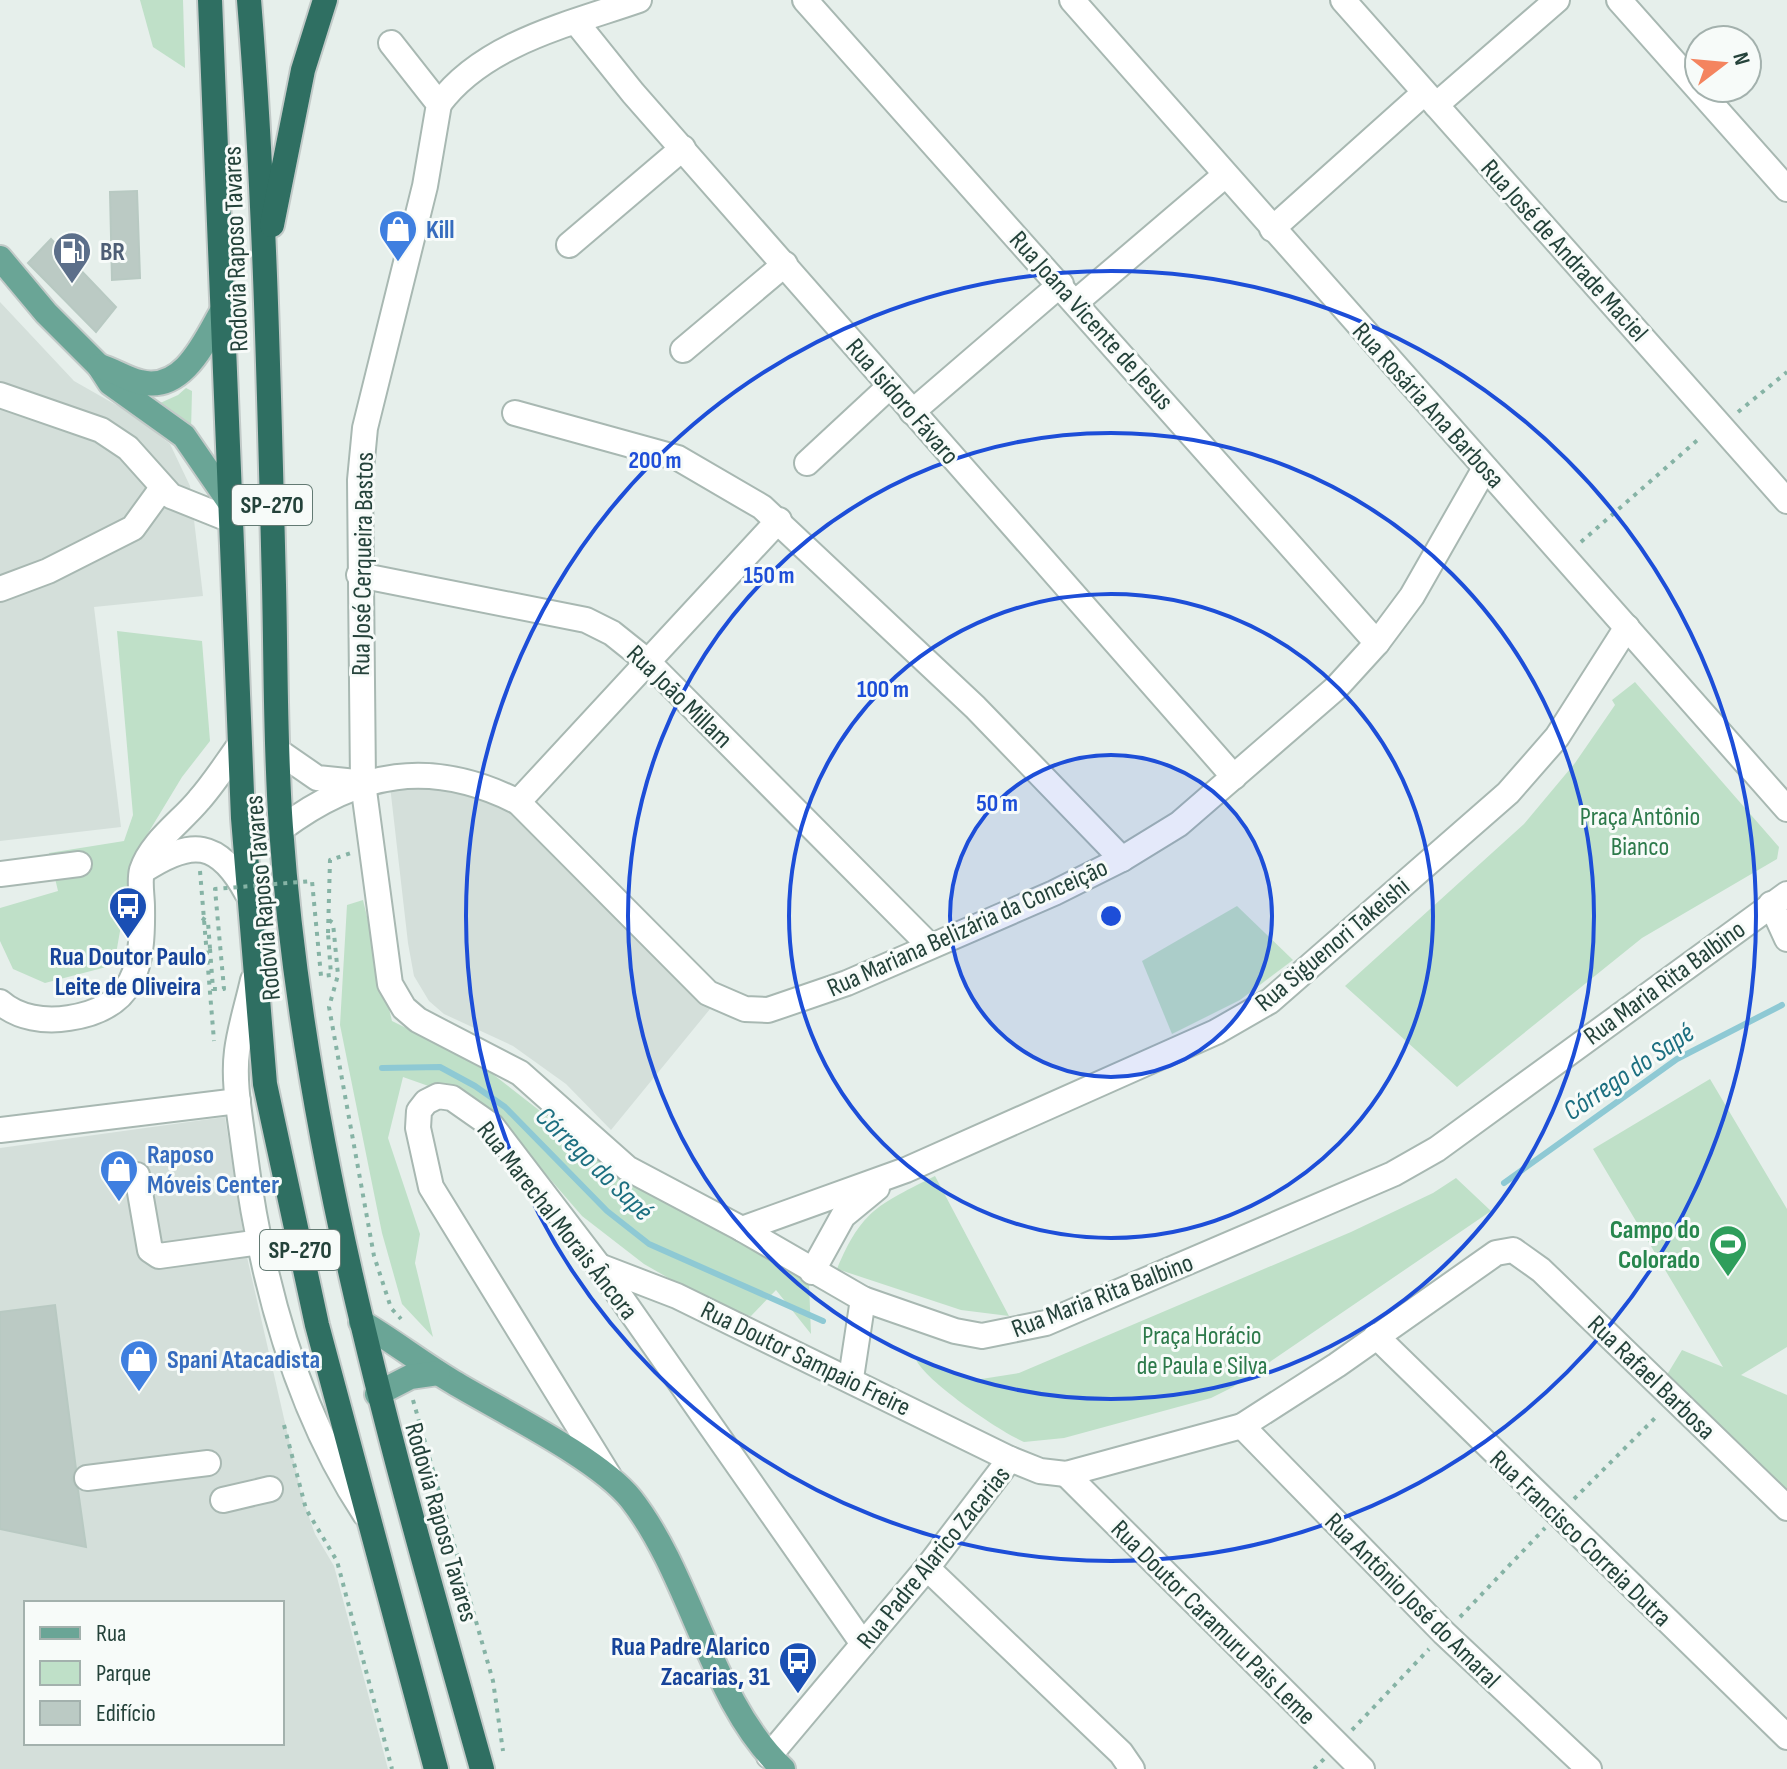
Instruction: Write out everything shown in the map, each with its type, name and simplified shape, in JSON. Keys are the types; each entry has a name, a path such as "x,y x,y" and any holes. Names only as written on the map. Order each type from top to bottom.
{"highway":[{"name":"Rodovia Raposo Tavares","path":"210,0 239,746 247,893 265,1084 317,1325 436,1769"},
{"name":"Rodovia Raposo Tavares","path":"249,0 265,259 281,829 303,1031 321,1144 377,1394 482,1769"},
{"path":"265,259 303,70 325,0"}],"main road":[{"path":"0,258 46,313 122,393 184,436 230,512"},
{"path":"99,366 121,371 140,382 156,383 177,375 191,364 221,313"},
{"path":"361,1322 429,1374 609,1476 647,1523 743,1717 776,1762"},
{"path":"377,1394 400,1380 429,1374"}],"street":[{"path":"391,43 439,104 472,68 576,22 639,0"},
{"name":"Rua Joana Vicente de Jesus","path":"805,0 1069,293 1377,643"},
{"name":"Rua Rosária Ana Barbosa","path":"1072,0 1224,176 1787,809"},
{"name":"Rua José de Andrade Maciel","path":"1343,0 1787,501"},
{"path":"1272,229 1557,0"},
{"path":"1619,0 1787,189"},
{"name":"Rua Isidoro Fávaro","path":"576,22 912,412 1234,777"},
{"name":"Rua José Cerqueira Bastos","path":"404,1008 390,984 369,848 363,783 360,480 365,428 425,186 439,104"},
{"path":"569,245 683,148"},
{"path":"912,412 1224,176"},
{"path":"683,350 785,264"},
{"path":"807,463 890,386"},
{"path":"0,395 101,430 128,448 171,496 230,512"},
{"path":"515,413 678,458 737,490 779,520 975,707 1122,859"},
{"name":"Rua Mariana Belizária da Conceição","path":"281,829 321,801 363,783 414,775 454,778 485,785 518,802 708,993 728,1005 768,1010 847,983 1054,893 1122,859 1179,824 1336,688 1377,643 1412,596 1485,468"},
{"path":"0,589 48,571 133,528 162,488"},
{"path":"518,802 779,520"},
{"name":"Rua João Millam","path":"359,575 586,620 612,633 647,661 930,946"},
{"name":"Rua Siguenori Takeishi","path":"742,1229 906,1170 1216,1032 1270,1001 1508,793 1557,737 1627,627"},
{"path":"0,1002 38,1020 69,1018 115,1001 130,987 138,969 142,939 142,871 155,848 199,801 239,746"},
{"name":"Rua Mariana Belizária da Conceição","path":"278,751 317,778 363,783"},
{"path":"142,871 184,848 202,850 236,873 247,893"},
{"path":"0,874 79,864"},
{"path":"1779,899 1787,939"},
{"name":"Rua Maria Rita Balbino","path":"404,1008 418,1020 520,1073 627,1168 742,1229 863,1299 955,1331 982,1336 1005,1334 1046,1323 1393,1174 1450,1140 1779,899"},
{"path":"255,973 237,1052 238,1101 252,1213 311,1415 333,1466 370,1521"},
{"name":"Rua Marechal Morais Âncora","path":"609,1476 431,1187 418,1128 419,1111 426,1102 438,1096 452,1098 492,1126 599,1266 863,1644"},
{"path":"0,1130 238,1101"},
{"name":"Rua Siguenori Takeishi","path":"812,1272 843,1216 869,1193 906,1170"},
{"path":"137,1175 150,1250 159,1256 260,1242"},
{"name":"Rua Padre Alarico Zacarias","path":"776,1762 863,1644 927,1568 1010,1459 1040,1471 1066,1474 1242,1426 1496,1253 1513,1250"},
{"name":"Rua Rafael Barbosa","path":"1513,1250 1541,1270 1787,1508"},
{"name":"Rua Doutor Sampaio Freire","path":"599,1266 677,1296 851,1378 1010,1459"},
{"path":"851,1378 863,1299"},
{"name":"Rua Francisco Correia Dutra","path":"1376,1336 1557,1517 1787,1737"},
{"name":"Rua Antônio José do Amaral","path":"1242,1426 1444,1633 1589,1769"},
{"path":"87,1478 208,1463"},
{"name":"Rua Doutor Caramuru Pais Leme","path":"1066,1474 1362,1769"},
{"path":"223,1500 270,1489"},
{"path":"927,1568 1121,1753 1132,1769"}],"path":[{"path":"1565,556 1718,422 1740,411 1787,372"},
{"path":"202,918 208,922 213,989 224,989 215,889 312,881 321,976 331,975 328,933 330,860 369,848"},
{"path":"202,850 202,918 215,1051"},
{"path":"329,920 333,923 338,975 329,1007 374,1256 391,1308 408,1327"},
{"path":"429,1374 412,1399 493,1681 504,1755"},
{"path":"1314,1769 1674,1399"},
{"path":"284,1425 306,1509 337,1561 392,1769"}],"shaded area":[{"path":"0,302 74,381 132,414 170,444 190,486 203,596 94,607 121,827 0,841"},
{"path":"390,786 438,786 507,804 710,1009 611,1130 566,1084 513,1046 444,1014 429,1001 414,976 408,943"},
{"path":"225,1117 247,1257 302,1497 315,1534 334,1566 388,1769 0,1769 0,1148"}],"green space":[{"path":"140,0 183,0 185,68 153,47"},
{"path":"186,388 192,391 191,431 174,413 158,404"},
{"path":"117,631 202,641 210,741 182,777 133,858 114,965 45,983 13,969 0,941 0,908 58,891 49,853 124,841 133,815"},
{"name":"Praça Antônio Bianco","path":"1635,682 1779,847 1777,859 1642,938 1457,1087 1345,986 1524,824 1575,763 1615,705 1612,700"},
{"path":"363,900 392,1021 481,1065 594,1153 809,1283 811,1334 776,1290 751,1316 726,1311 644,1264 582,1216 488,1107 403,1077 388,1138 420,1234 415,1263 433,1337 402,1304 382,1233 340,1025 347,905"},
{"path":"1237,906 1293,960 1240,1000 1172,1034 1142,961"},
{"name":"Campo do Colorado","path":"1710,1079 1787,1209 1787,1347 1741,1375 1787,1395 1787,1496 1665,1378 1682,1350 1723,1367 1593,1149"},
{"path":"935,1176 1009,1316 961,1310 837,1269 855,1233 875,1210"},
{"name":"Praça Horácio de Paula e Silva","path":"1456,1178 1491,1211 1233,1387 1211,1398 1064,1438 1024,1442 981,1417 946,1391 920,1367 915,1357 975,1380 1019,1373 1351,1232 1433,1193"}],"building":[{"path":"137,191 140,278 112,280 110,192"},
{"name":"BR","path":"51,239 116,307 96,332 28,263"},
{"path":"55,1305 76,1469 72,1479 78,1490 86,1547 0,1529 0,1312"}],"waterway":[{"name":"Córrego do Sapé","path":"1504,1183 1677,1059 1782,1005"},
{"name":"Córrego do Sapé","path":"382,1068 440,1067 475,1086 505,1107 607,1211 649,1244 823,1321"}],"place":[{"name":"Kill","path":"398,263"},
{"name":"BR","path":"72,285"},
{"name":"Rua Doutor Paulo Leite de Oliveira","path":"128,940"},
{"name":"Raposo Móveis Center","path":"119,1203"},
{"name":"Campo do Colorado","path":"1728,1278"},
{"name":"Spani Atacadista","path":"139,1393"},
{"name":"Rua Padre Alarico Zacarias, 31","path":"798,1695"}]}
